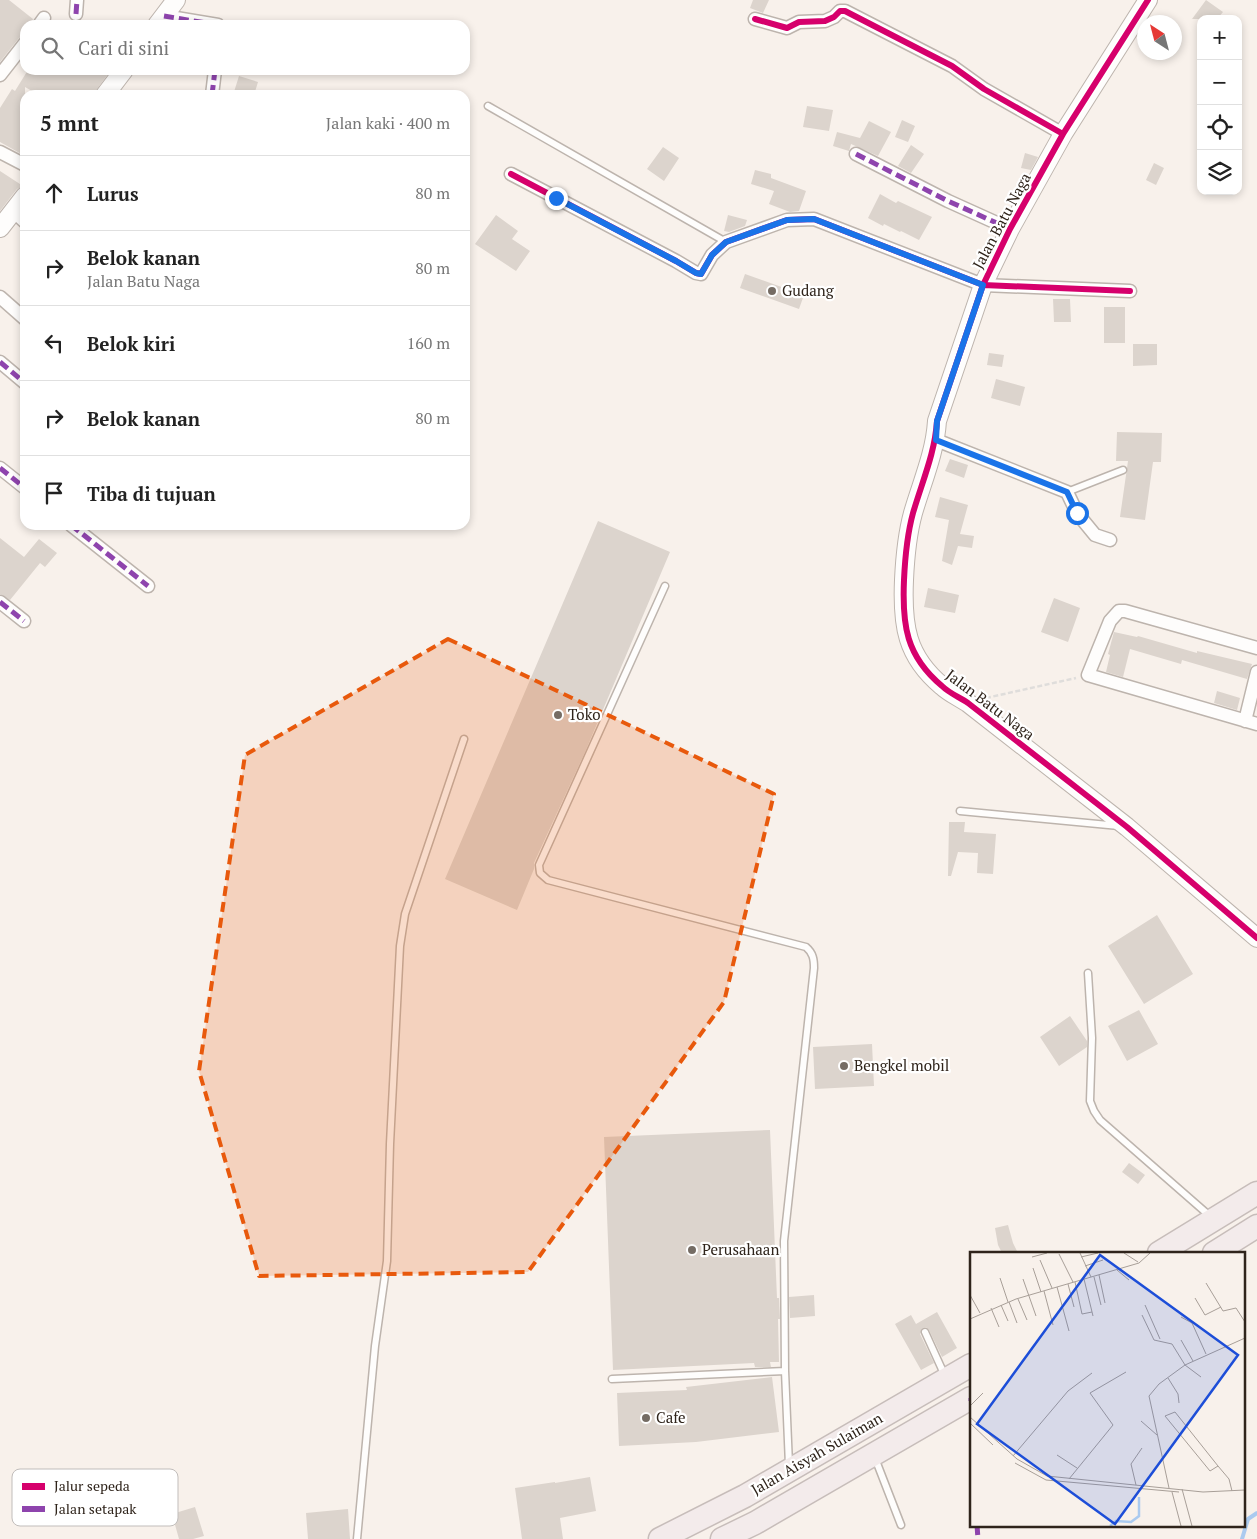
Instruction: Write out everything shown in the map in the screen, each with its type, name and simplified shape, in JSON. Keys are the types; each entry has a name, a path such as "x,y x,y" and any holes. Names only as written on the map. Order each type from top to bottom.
{"highway":[{"path":"1161,1252 1257,1193"},
{"path":"1216,1252 1257,1226"},
{"name":"Jalan Aisyah Sulaiman","path":"660,1539 745,1496 970,1366"},
{"name":"Jalan Aisyah Sulaiman","path":"722,1539 755,1523 970,1399"}],"street":[{"path":"76,14 77,0"},
{"path":"161,20 176,0"},
{"name":"Jalan Batu Naga","path":"1148,0 1063,134 1010,229 983,285 937,421 936,440 912,515 905,554 903,604 906,632 918,659 942,687 968,703 1128,827 1257,938"},
{"path":"755,19 787,28 799,22 825,21 834,17 840,11 845,10 952,66 984,89 1063,134"},
{"path":"0,75 20,49"},
{"path":"109,90 120,75"},
{"path":"213,90 214,75"},
{"path":"0,152 20,162"},
{"path":"856,154 948,201 1010,229"},
{"path":"511,174 701,274 712,255 726,242 787,220 814,219 983,285 1130,291"},
{"path":"0,228 19,216"},
{"path":"0,297 20,315"},
{"path":"0,362 20,378"},
{"path":"936,440 1067,492 1077,513 1095,535 1110,540"},
{"path":"0,468 20,484"},
{"path":"77,530 148,586"},
{"path":"0,602 24,621"},
{"path":"1257,648 1125,611 1119,612 1110,621 1088,675 1251,722 1257,672"}],"lane":[{"path":"488,106 726,242"},
{"path":"1067,492 1123,470"},
{"path":"665,586 541,858 539,865 540,873 548,880 806,947 813,956 814,968 784,1241 785,1371 789,1470"},
{"path":"357,1539 375,1346 387,1261 390,1144 400,946 405,914 464,739"},
{"path":"960,811 1128,827"},
{"path":"1088,973 1092,1038 1090,1101 1094,1112 1100,1120 1213,1220"},
{"path":"925,1332 946,1379"},
{"path":"612,1379 785,1371"},
{"path":"874,1454 901,1525"}],"path":[{"path":"968,703 1088,675"}],"highlighted area":[{"path":"448,639 774,794 724,1002 528,1272 259,1276 199,1071 245,755"}],"building":[{"path":"0,0 9,0 33,19 20,20 20,38 0,62"},
{"path":"753,0 769,0 763,13 750,8"},
{"path":"1206,0 1223,12 1220,15 1197,15 1197,19 1192,19"},
{"path":"25,75 107,75 97,90 30,90 25,87 25,90 20,90 20,153 0,142 0,108 12,89 15,91"},
{"path":"239,76 258,82 256,90 235,90"},
{"path":"807,106 833,110 829,131 803,127"},
{"path":"902,120 915,126 908,142 895,137"},
{"path":"869,121 891,132 878,156 851,144 849,151 833,146 837,132 860,138"},
{"path":"911,145 924,154 911,173 898,166"},
{"path":"663,147 679,158 664,181 647,169"},
{"path":"1025,153 1038,157 1031,170 1021,168"},
{"path":"1154,163 1164,168 1156,185 1146,180"},
{"path":"755,170 771,174 771,178 806,191 799,211 790,212 769,204 774,191 751,184"},
{"path":"0,171 20,184 20,188 0,211"},
{"path":"880,194 896,203 898,201 932,217 919,240 868,218"},
{"path":"496,215 518,231 512,239 530,251 516,271 475,244"},
{"path":"728,215 747,220 745,226 729,232 724,231"},
{"name":"Gudang","path":"745,274 804,295 799,309 740,288"},
{"path":"1053,299 1070,299 1071,322 1054,322"},
{"path":"1104,307 1125,307 1125,343 1104,343"},
{"path":"1133,344 1157,344 1157,365 1133,366"},
{"path":"989,353 1004,355 1002,367 987,365"},
{"path":"996,379 1025,387 1020,406 991,398"},
{"path":"1117,432 1162,433 1161,462 1153,462 1145,520 1120,517 1128,461 1116,461"},
{"path":"950,459 968,465 964,478 945,471"},
{"path":"940,497 968,505 960,534 974,536 972,548 958,546 952,565 942,561 949,520 935,517"},
{"name":"Toko","path":"598,521 670,552 585,752 534,863 534,869 517,910 445,879"},
{"path":"0,538 24,557 39,539 57,553 45,567 40,563 10,600 0,594"},
{"path":"928,588 959,595 955,613 924,607"},
{"path":"1054,598 1080,608 1068,642 1041,632"},
{"path":"1114,632 1138,636 1197,653 1197,651 1252,664 1247,679 1182,660 1181,664 1130,649 1123,677 1106,672 1110,655 1108,654"},
{"path":"1217,691 1240,698 1237,710 1214,703"},
{"path":"949,822 965,822 964,832 996,834 993,874 977,873 978,853 958,852 951,876 948,876"},
{"path":"1157,915 1193,974 1144,1004 1108,946"},
{"path":"1139,1010 1158,1044 1127,1061 1108,1026"},
{"path":"1070,1016 1087,1041 1087,1047 1059,1066 1040,1037"},
{"name":"Bengkel mobil","path":"872,1044 874,1086 815,1089 813,1047"},
{"name":"Perusahaan","path":"770,1130 777,1298 779,1298 780,1319 778,1319 779,1362 770,1362 771,1367 755,1367 754,1363 613,1370 604,1137"},
{"path":"1129,1163 1145,1175 1138,1184 1122,1172"},
{"path":"1008,1225 1018,1252 1002,1252 998,1245 995,1228"},
{"path":"814,1295 815,1316 790,1318 789,1297"},
{"path":"937,1312 957,1348 942,1357 929,1330 926,1327 923,1328 920,1334 934,1363 921,1370 895,1324 911,1315 916,1324"},
{"path":"772,1377 779,1432 696,1442 619,1446 617,1393 687,1390 686,1387"},
{"path":"590,1477 596,1511 560,1518 563,1539 522,1539 515,1488"},
{"path":"195,1507 204,1536 193,1539 179,1539 175,1526 178,1526 178,1512"},
{"path":"348,1509 350,1539 308,1539 306,1513"}],"waterway":[{"path":"1242,1539 1248,1519 1257,1513"}],"marked path":[{"path":"76,14 77,0"},
{"path":"164,16 188,20"},
{"path":"213,90 214,75"},
{"path":"856,154 948,201 1010,229"},
{"path":"0,362 20,379"},
{"path":"0,468 20,484"},
{"path":"77,530 148,586"},
{"path":"0,602 24,621"},
{"path":"977,1526 978,1539"}],"cycle path":[{"path":"1148,0 1063,134 1010,229 983,285 937,421 931,456 911,521 904,580 904,611 909,639 914,651 930,675 1127,827 1257,938"},
{"path":"755,19 787,28 799,22 825,21 834,17 840,11 845,11 952,66 984,89 1063,134"},
{"path":"511,174 701,274 712,255 726,242 787,220 814,219 983,285 1130,291"}],"place":[{"name":"Gudang","path":"772,291"},
{"name":"Toko","path":"558,715"},
{"name":"Bengkel mobil","path":"844,1066"},
{"name":"Perusahaan","path":"692,1250"},
{"name":"Cafe","path":"646,1418"}],"route":[{"path":"556,198 696,273 701,274 712,255 726,242 787,220 814,219 983,285 937,421 936,440 1067,492 1077,513"}]}
